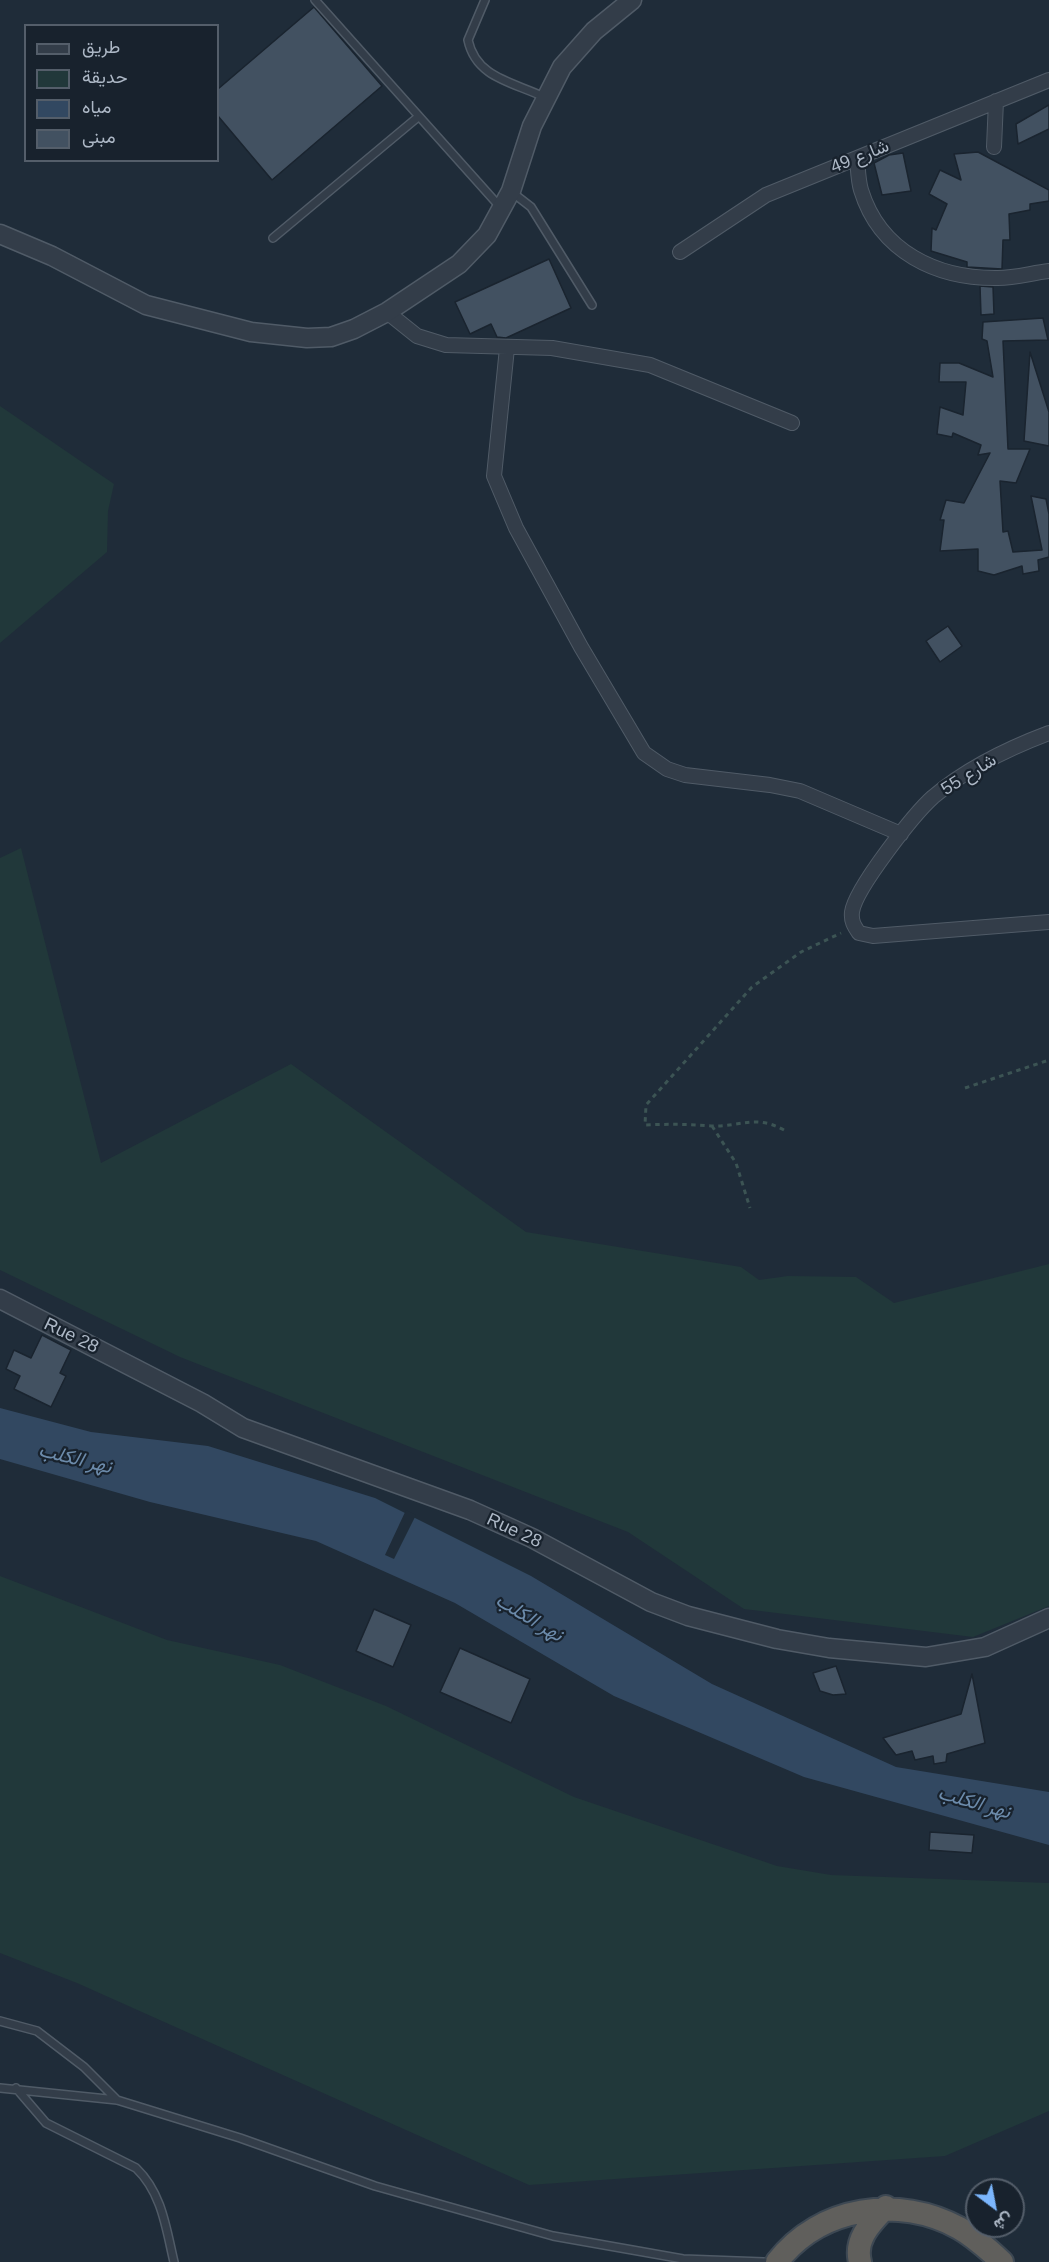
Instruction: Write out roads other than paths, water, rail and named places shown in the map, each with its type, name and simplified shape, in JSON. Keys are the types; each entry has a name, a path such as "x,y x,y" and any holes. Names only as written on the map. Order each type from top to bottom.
{"highway":[{"path":"860,2262 858,2248 861,2237 886,2207"},
{"path":"777,2262 808,2232 831,2220 886,2207 927,2216 958,2228 981,2242 1002,2262"}],"street":[{"path":"0,234 52,256 146,305 251,332 307,338 331,337 387,312 459,264 487,235 511,191 531,126 544,97 562,68 594,31 632,0"},
{"name":"شارع 49","path":"680,252 766,195 1049,80"},
{"path":"994,147 996,101"},
{"path":"856,158 861,189 878,226 898,248 920,264 968,278 1001,278 1049,271"},
{"path":"387,312 417,336 446,345 552,348 650,365 792,423"},
{"path":"507,348 494,476 516,528 581,647 644,753 667,769 685,775 770,785 800,791 901,834"},
{"name":"شارع 55","path":"1049,733 968,771 932,798 901,834 857,897 852,914 855,928 859,933 873,936 1049,922"},
{"name":"Rue 28","path":"0,1299 202,1403 243,1428 470,1510 532,1538 651,1602 688,1616 777,1639 829,1648 926,1657 985,1647 1049,1618"}],"lane":[{"path":"315,0 501,208"},
{"path":"485,0 468,40 480,66 493,75 544,97"},
{"path":"273,238 418,117"},
{"path":"511,191 531,207 592,305"},
{"path":"0,2021 37,2031 84,2067 117,2100"},
{"path":"0,2088 117,2100 240,2138 375,2187 553,2236 683,2259 764,2262"},
{"path":"16,2088 46,2123 136,2168 146,2178 156,2193 174,2262"}],"water":[{"name":"نهر الكلب","path":"0,1408 91,1432 208,1446 375,1498 531,1576 712,1684 896,1767 1049,1792 1049,1845 804,1777 614,1696 455,1603 316,1541 150,1502 0,1459"}]}
